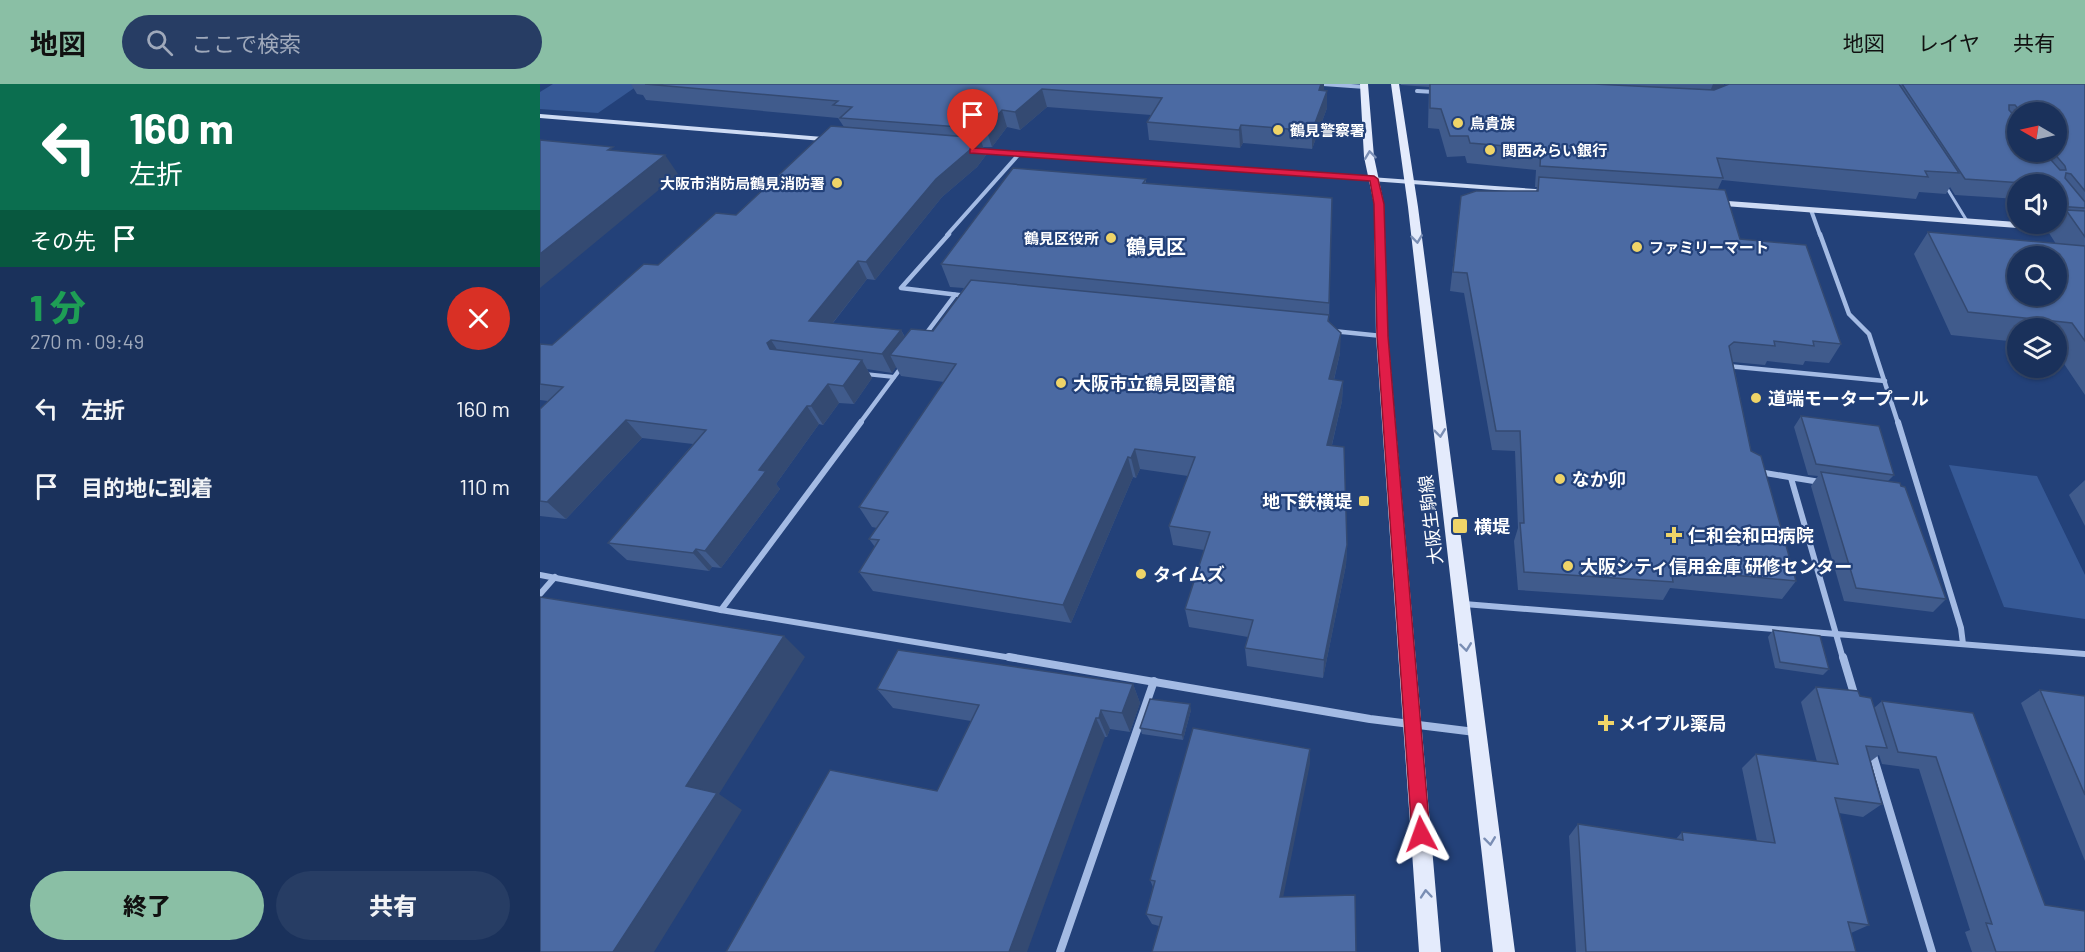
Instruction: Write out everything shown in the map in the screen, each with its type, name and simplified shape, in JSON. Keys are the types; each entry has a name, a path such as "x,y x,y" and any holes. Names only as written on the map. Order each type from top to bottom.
{"main road":[{"name":"大阪生駒線","path":"1395,84 1504,952"},
{"name":"大阪生駒線","path":"1364,86 1369,157 1379,204 1382,336 1430,952"}],"street":[{"path":"1323,84 1364,86"},
{"path":"1417,91 1437,92"},
{"path":"540,116 844,140"},
{"path":"960,150 1563,193"},
{"path":"978,297 901,288 1019,154"},
{"path":"1704,203 1968,222 2084,227"},
{"path":"1811,210 1849,314 1869,334 1961,628 1963,644"},
{"path":"921,341 955,295"},
{"path":"1329,331 1382,336"},
{"path":"721,610 908,359"},
{"path":"1726,377 1724,366 1885,381"},
{"path":"1756,471 1826,483"},
{"path":"1791,478 1857,702"},
{"path":"1907,494 1919,495"},
{"path":"540,574 721,610 1370,719 1476,732"},
{"path":"540,594 555,577"},
{"path":"1460,604 2085,654"},
{"path":"1060,952 1154,681"},
{"path":"1870,748 1932,952"}],"lane":[{"path":"1940,178 1968,222"},
{"path":"860,373 894,377"}],"shaded area":[{"path":"553,84 640,84 598,113 540,109 540,92"},
{"path":"1949,465 2037,476 2085,575 2085,619 2004,607"}],"building":[{"path":"645,84 1321,84 1319,90 1327,91 1312,131 1241,125 1239,130 1147,122 1162,98 1042,89 1015,112 1002,110 986,129 840,118 852,107 833,105 838,101"},
{"path":"1430,84 1594,84 1714,90 1729,84 1899,84 1959,173 1925,171 1928,177 1717,158 1723,178 1540,166 1541,149 1470,143 1468,136 1450,136 1441,109 1430,108"},
{"path":"1902,84 2085,84 2085,191 2071,174 2066,173 2007,174 2007,182 1965,179"},
{"path":"831,126 980,138 971,149 936,179 866,262 858,261 809,321 901,330 882,354 771,340 767,343 770,349 862,360 843,386 828,384 811,406 807,406 759,470 766,471 705,551 696,549 693,553 608,543 706,430 626,420 547,502 540,501 540,409 563,387 540,384 540,344 552,345 644,264 658,265 716,213 736,215"},
{"path":"540,140 613,147 608,150 665,155 540,254"},
{"path":"1013,168 1146,179 1143,183 1332,198 1329,303 941,264"},
{"path":"1539,177 1725,190 1740,239 1806,245 1841,344 1813,341 1814,346 1774,341 1775,346 1734,342 1729,346 1751,451 1761,456 1796,581 1671,569 1673,582 1524,572 1520,523 1524,523 1520,431 1496,431 1467,273 1453,272 1461,196 1476,191 1538,191"},
{"path":"2067,180 2085,202 2085,208 2067,207"},
{"path":"2067,210 2085,211 2085,237 2067,211"},
{"path":"1928,232 2085,246 2085,341 2072,323 2067,322 2067,318 2025,318 1968,312"},
{"path":"971,280 1329,315 1328,321 1341,333 1329,379 1343,381 1327,445 1344,447 1347,545 1324,660 1245,648 1253,620 1185,609 1210,532 1169,526 1195,457 1135,449 1131,458 1128,457 1063,605 859,572 879,540 869,539 888,512 859,507 956,364 890,355 911,329 933,331"},
{"path":"1801,416 1879,426 1894,475 1816,464"},
{"path":"1821,472 1900,483 1905,487 1946,599 1856,588"},
{"path":"540,597 784,636 686,786 717,793 613,952 540,952"},
{"path":"1773,630 1820,636 1829,669 1780,662"},
{"path":"898,650 1133,684 1122,713 1101,710 1099,718 1096,718 1009,952 726,952 830,770 937,791 979,705 877,689"},
{"path":"1816,687 1858,691 1860,696 1871,698 1887,748 1866,746 1882,804 1835,798 1869,925 1848,922 1856,952 1586,952 1578,824 1683,840 1682,832 1775,843 1756,754 1838,764"},
{"path":"2040,690 2085,696 2085,795"},
{"path":"1150,699 1190,704 1182,735 1140,728"},
{"path":"1882,701 1973,713 2045,905 2085,911 2085,952 1996,952 1986,923 1992,924 1936,757 1898,752"},
{"path":"1193,728 1310,749 1280,897 1355,895 1356,952 1152,952 1162,917 1146,914 1155,881 1150,880"}],"place":[{"name":"鳥貴族","path":"1458,123"},
{"name":"鶴見警察署","path":"1278,130"},
{"name":"関西みらい銀行","path":"1490,150"},
{"name":"大阪市消防局鶴見消防署","path":"837,183"},
{"name":"鶴見区役所","path":"1111,238"},
{"name":"ファミリーマート","path":"1637,247"},
{"name":"大阪市立鶴見図書館","path":"1061,383"},
{"name":"道端モータープール","path":"1756,398"},
{"name":"なか卯","path":"1560,479"},
{"name":"地下鉄横堤","path":"1364,501"},
{"name":"横堤","path":"1460,526"},
{"name":"仁和会和田病院","path":"1674,535"},
{"name":"大阪シティ信用金庫 研修センター","path":"1568,566"},
{"name":"タイムズ","path":"1141,574"},
{"name":"メイプル薬局","path":"1606,723"}],"district":[{"name":"鶴見区","path":"1156,246"}],"route":[{"path":"973,151 1374,179 1379,204 1382,336 1421,834"}]}
